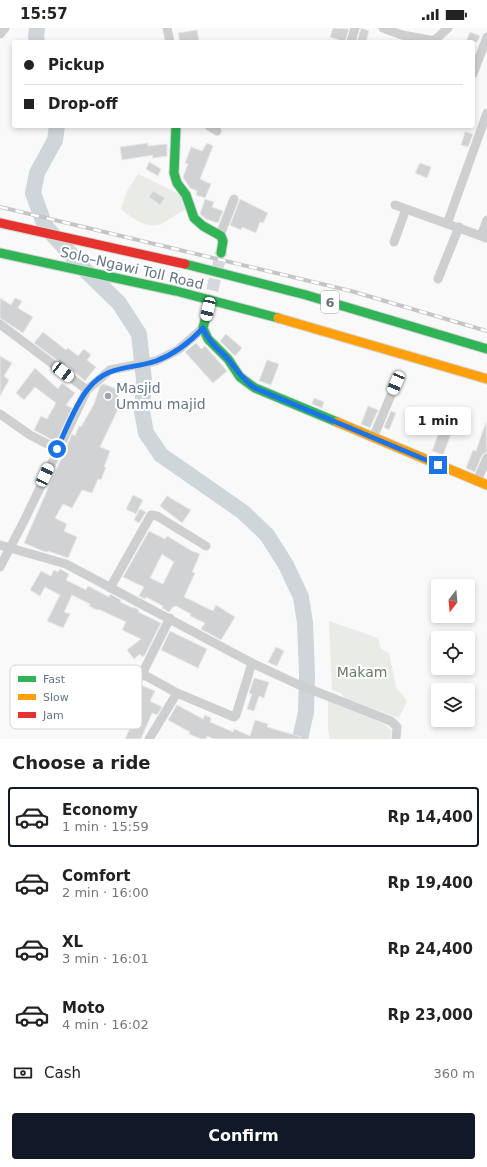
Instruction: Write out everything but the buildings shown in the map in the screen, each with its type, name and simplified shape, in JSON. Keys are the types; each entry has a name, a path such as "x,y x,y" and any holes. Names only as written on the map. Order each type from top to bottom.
{"main road":[{"path":"176,128 174,174 177,183 186,195 194,218 203,226 220,235 223,241 221,252"},
{"name":"Solo–Ngawi Toll Road","path":"0,223 172,261 306,295 487,349"},
{"name":"Solo–Ngawi Toll Road","path":"0,253 176,291 307,326 487,379"},
{"path":"208,309 203,328 208,339 228,359 240,377 255,388 487,485"}],"street":[{"path":"0,34 5,28"},
{"path":"167,28 170,40"},
{"path":"352,40 355,28"},
{"path":"383,28 400,38 435,40 448,28"},
{"path":"475,69 487,37"},
{"path":"447,224 487,113"},
{"path":"213,128 218,131"},
{"path":"220,235 234,199"},
{"path":"395,205 484,237 487,220"},
{"path":"394,242 406,209"},
{"path":"438,280 458,227"},
{"path":"0,324 87,390"},
{"path":"0,567 87,390 110,370 156,361 178,350 203,328"},
{"path":"373,438 396,383"},
{"path":"0,414 30,435 57,449"},
{"path":"477,481 487,458"},
{"path":"110,588 151,515 157,516 206,546"},
{"path":"0,545 66,564 252,663 297,684 393,722 398,729 396,739"},
{"path":"170,618 144,670 144,673 148,678 177,693 234,717 236,715 252,663"},
{"path":"149,739 177,693"}],"green space":[{"path":"138,174 183,196 188,209 158,225 146,224 130,216 121,209 127,191"},
{"name":"Makam","path":"329,621 378,638 381,649 389,653 396,687 407,701 399,718 345,698 341,693 332,690"},
{"name":"Makam","path":"328,701 383,723 392,731 390,739 330,739 328,728"}],"waterway":[{"path":"37,28 37,40"},
{"path":"57,128 55,140 37,173 33,193 45,226 85,270 119,303 139,334 144,380 142,411 146,433 161,455 243,512 267,535 286,565 301,597 305,623 307,674 306,712 300,739"}],"tunnel":[{"path":"208,308 221,253"}],"railway":[{"path":"0,207 351,291 487,331"}],"traffic: fast":[{"path":"176,128 174,173 177,183 186,195 194,218 203,226 221,236 223,241 221,253"},
{"path":"0,253 176,291 278,318"},
{"path":"185,264 306,295 487,349"},
{"path":"208,309 203,328 208,339 228,359 240,377 255,388 337,422"}],"traffic: slow":[{"path":"278,318 487,379"},
{"path":"337,422 487,485"}],"traffic: jam":[{"path":"0,223 185,264"}],"place":[{"name":"Masjid Ummu majid","path":"108,396"}],"route":[{"path":"57,449 87,390 99,378 110,370 156,361 167,356 178,350 203,328 208,339 228,359 240,377 255,388 438,465"}]}
